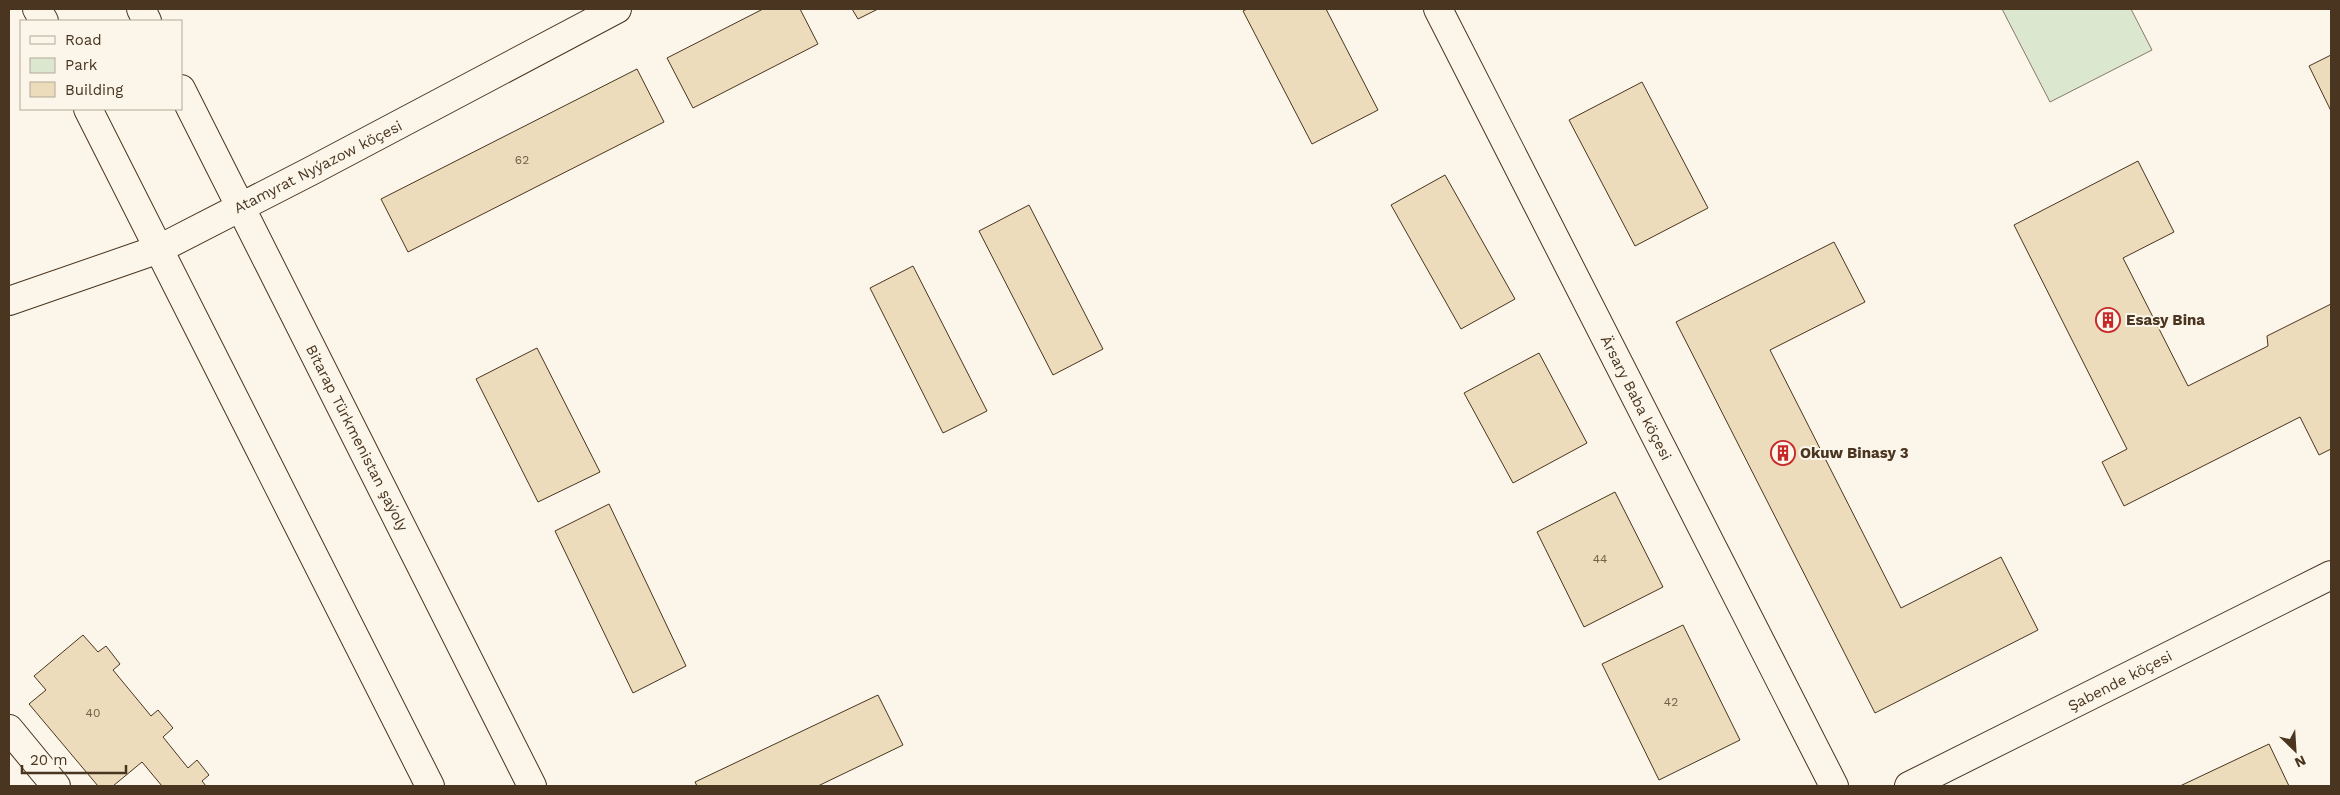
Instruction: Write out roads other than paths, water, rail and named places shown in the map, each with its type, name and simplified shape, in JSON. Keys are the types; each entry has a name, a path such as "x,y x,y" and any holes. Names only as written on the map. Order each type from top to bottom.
{"street":[{"path":"37,9 43,20"},
{"name":"Atamyrat Nyýazow köçesi","path":"9,301 159,249 617,9"},
{"name":"Ärsary Baba köçesi","path":"1438,9 1834,786"},
{"name":"Bitarap Türkmenistan şaýoly","path":"182,91 532,786"},
{"path":"89,110 430,786"},
{"name":"Şabende köçesi","path":"1909,786 2331,575"},
{"path":"9,729 56,786"}],"place":[{"name":"Esasy Bina","path":"2108,320"},
{"name":"Okuw Binasy 3","path":"1783,453"}]}
